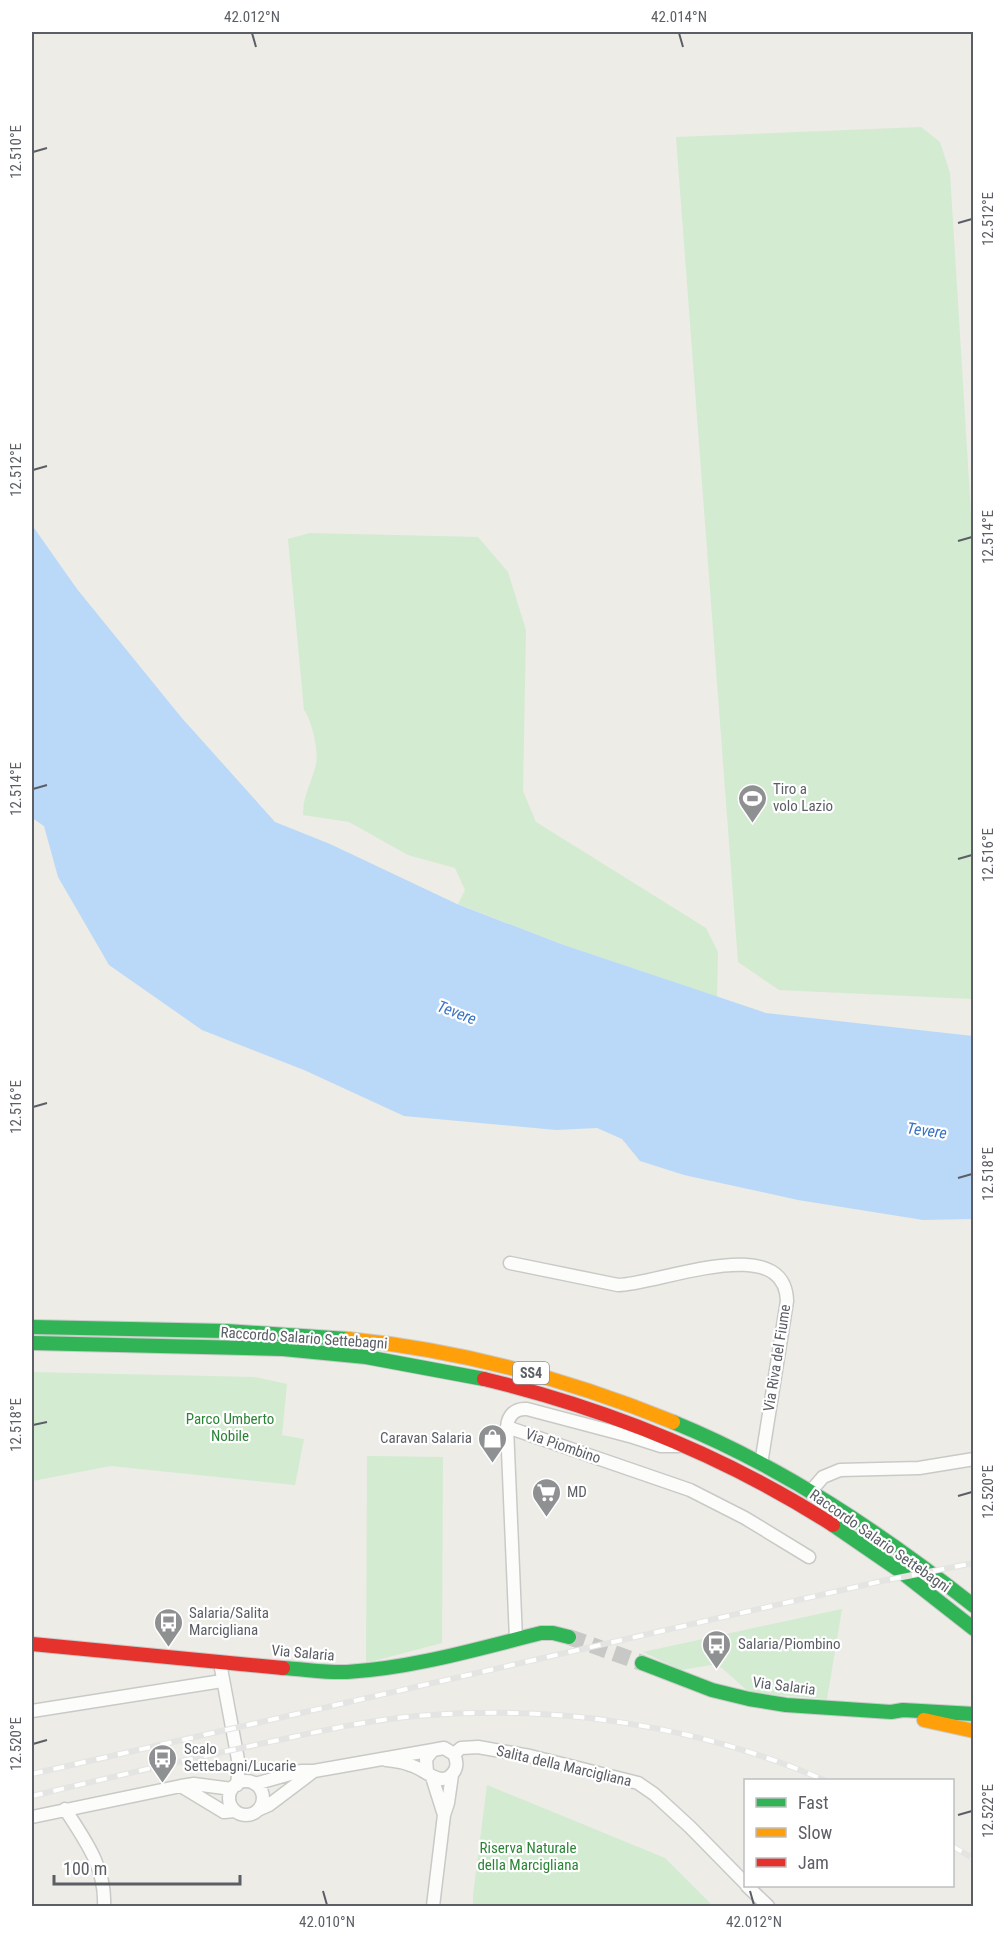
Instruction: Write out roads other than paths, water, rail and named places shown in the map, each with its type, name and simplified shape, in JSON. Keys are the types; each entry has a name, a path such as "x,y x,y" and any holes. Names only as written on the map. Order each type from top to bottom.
{"main road":[{"name":"Raccordo Salario Settebagni","path":"32,1327 312,1335 464,1356 564,1383 675,1423 761,1464 873,1532 974,1606"},
{"name":"Raccordo Salario Settebagni","path":"32,1343 289,1350 364,1357 467,1374 563,1399 645,1428 729,1465 821,1517 896,1569 974,1629"},
{"path":"946,1607 974,1639"},
{"name":"Via Salaria","path":"32,1644 220,1663 354,1672 413,1664 545,1633 569,1637"},
{"name":"Via Salaria","path":"642,1663 712,1690 748,1699 786,1705 891,1712"},
{"path":"891,1712 903,1710 974,1714"},
{"path":"891,1712 903,1717 974,1731"}],"street":[{"name":"Via Riva del Fiume","path":"510,1263 618,1285 636,1284 694,1269 715,1267 761,1267 776,1274 785,1286 787,1301 761,1464"},
{"path":"507,1427 513,1413 520,1409 527,1409 661,1446 686,1445"},
{"name":"Via Piombino","path":"516,1639 507,1427 683,1487 714,1501 809,1557"},
{"path":"810,1492 823,1477 840,1470 919,1468 974,1459"},
{"path":"220,1663 239,1765 230,1803 235,1811 251,1815 269,1805 314,1771"},
{"path":"32,1711 222,1681"},
{"name":"Salita della Marcigliana","path":"454,1754 461,1748 478,1747 530,1756 638,1783 654,1794 690,1827 744,1883"},
{"path":"32,1817 182,1786 234,1787 301,1771 314,1771 444,1748 454,1754 457,1765 452,1775 444,1815 433,1906"},
{"path":"433,1750 426,1759 444,1815"},
{"path":"382,1759 411,1765 443,1779 452,1775"},
{"path":"239,1765 262,1792 260,1809"},
{"path":"182,1786 224,1812 235,1811"},
{"path":"65,1809 98,1864 104,1881 104,1906"},
{"name":"Salita della Marcigliana","path":"748,1887 768,1906"}],"water":[{"name":"Tevere","path":"32,525 77,589 181,717 275,822 330,844 457,904 561,944 766,1013 973,1036 973,1219 923,1220 798,1200 684,1175 640,1161 622,1139 597,1128 556,1130 404,1116 304,1070 202,1030 109,965 58,877 44,826 32,818"}],"tunnel":[{"path":"569,1637 642,1663"}],"railway":[{"path":"32,1774 882,1581 974,1563"},
{"path":"32,1796 345,1726 417,1716 469,1713 573,1716 676,1732 776,1761 821,1779"},
{"path":"954,1847 974,1859"}],"place":[{"name":"Tiro a volo Lazio","path":"752,824"},
{"name":"Caravan Salaria","path":"493,1464"},
{"name":"MD","path":"546,1518"},
{"name":"Salaria/Salita Marcigliana","path":"168,1648"},
{"name":"Salaria/Piombino","path":"717,1670"},
{"name":"Scalo Settebagni/Lucarie","path":"163,1784"}],"park label":[{"name":"Parco Umberto Nobile","path":"230,1428"},
{"name":"Riserva Naturale della Marcigliana","path":"528,1856"}]}
